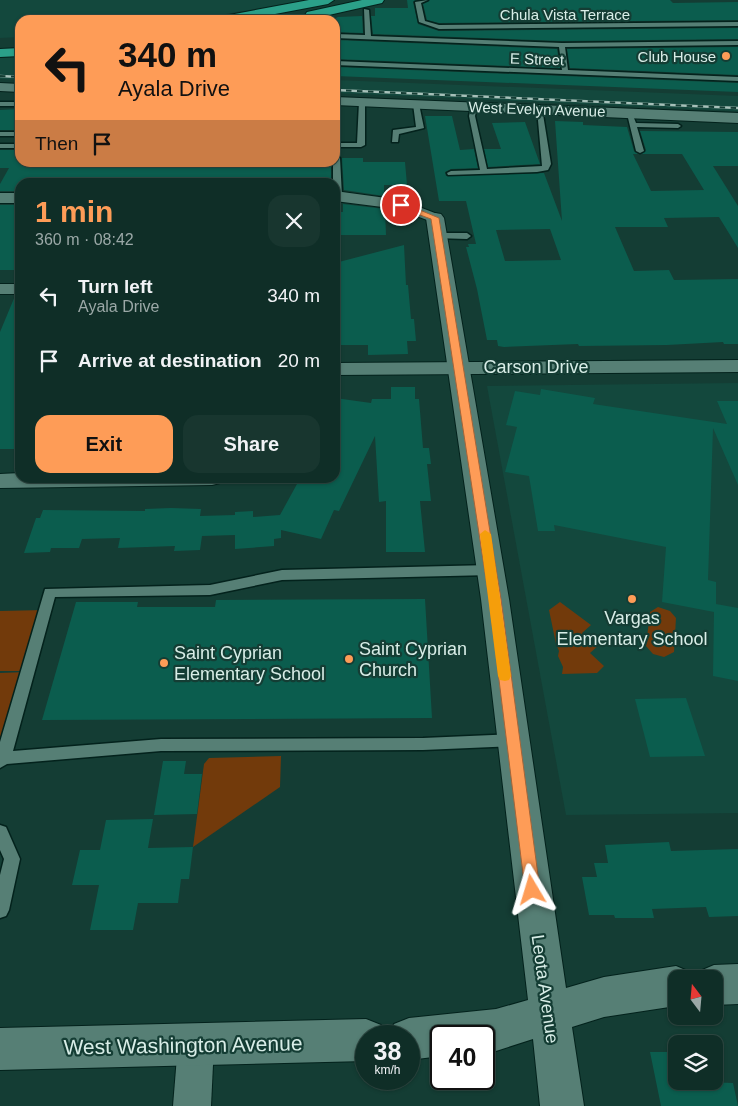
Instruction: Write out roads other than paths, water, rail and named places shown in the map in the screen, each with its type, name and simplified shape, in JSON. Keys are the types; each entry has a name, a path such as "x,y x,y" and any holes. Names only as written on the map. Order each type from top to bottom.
{"highway":[{"path":"250,15 328,0"},
{"path":"308,15 378,0"},
{"path":"0,42 15,41"},
{"path":"0,53 15,52"}],"street":[{"path":"0,87 15,88"},
{"name":"West Evelyn Avenue","path":"340,101 540,109 631,119 738,118"},
{"path":"340,197 401,205 436,227"},
{"path":"0,198 15,198"},
{"name":"Leota Avenue","path":"436,227 460,368 490,570 562,1106"},
{"path":"0,289 15,289"},
{"name":"Carson Drive","path":"340,369 738,366"},
{"path":"0,481 15,481"},
{"path":"723,985 738,984"},
{"path":"420,1038 496,1030 604,997 668,987"},
{"name":"West Washington Avenue","path":"0,1049 355,1040"},
{"path":"192,1106 196,1044"}],"lane":[{"name":"Chula Vista Terrace","path":"425,0 418,2 422,22 439,27 738,24"},
{"path":"366,10 368,37"},
{"path":"340,36 562,45 738,43"},
{"path":"562,45 565,72"},
{"name":"E Street","path":"340,63 738,79"},
{"path":"340,145 361,145 362,102"},
{"path":"0,104 15,104"},
{"path":"396,140 396,132 420,128 416,104"},
{"path":"474,107 472,116 484,172"},
{"path":"451,173 544,168 547,164 540,109"},
{"path":"640,152 631,119 678,126"},
{"path":"0,134 15,134"},
{"path":"0,146 15,146"},
{"path":"436,227 467,236"},
{"path":"490,570 282,575 210,590 50,592 1,760 161,745 423,744 513,740"},
{"path":"0,832 12,859 0,910"}],"railway":[{"path":"0,76 15,77"},
{"path":"340,90 738,108"}],"place":[{"name":"Club House","path":"726,56"},
{"name":"Vargas Elementary School","path":"632,599"},
{"name":"Saint Cyprian Church","path":"349,659"},
{"name":"Saint Cyprian Elementary School","path":"164,663"}]}
